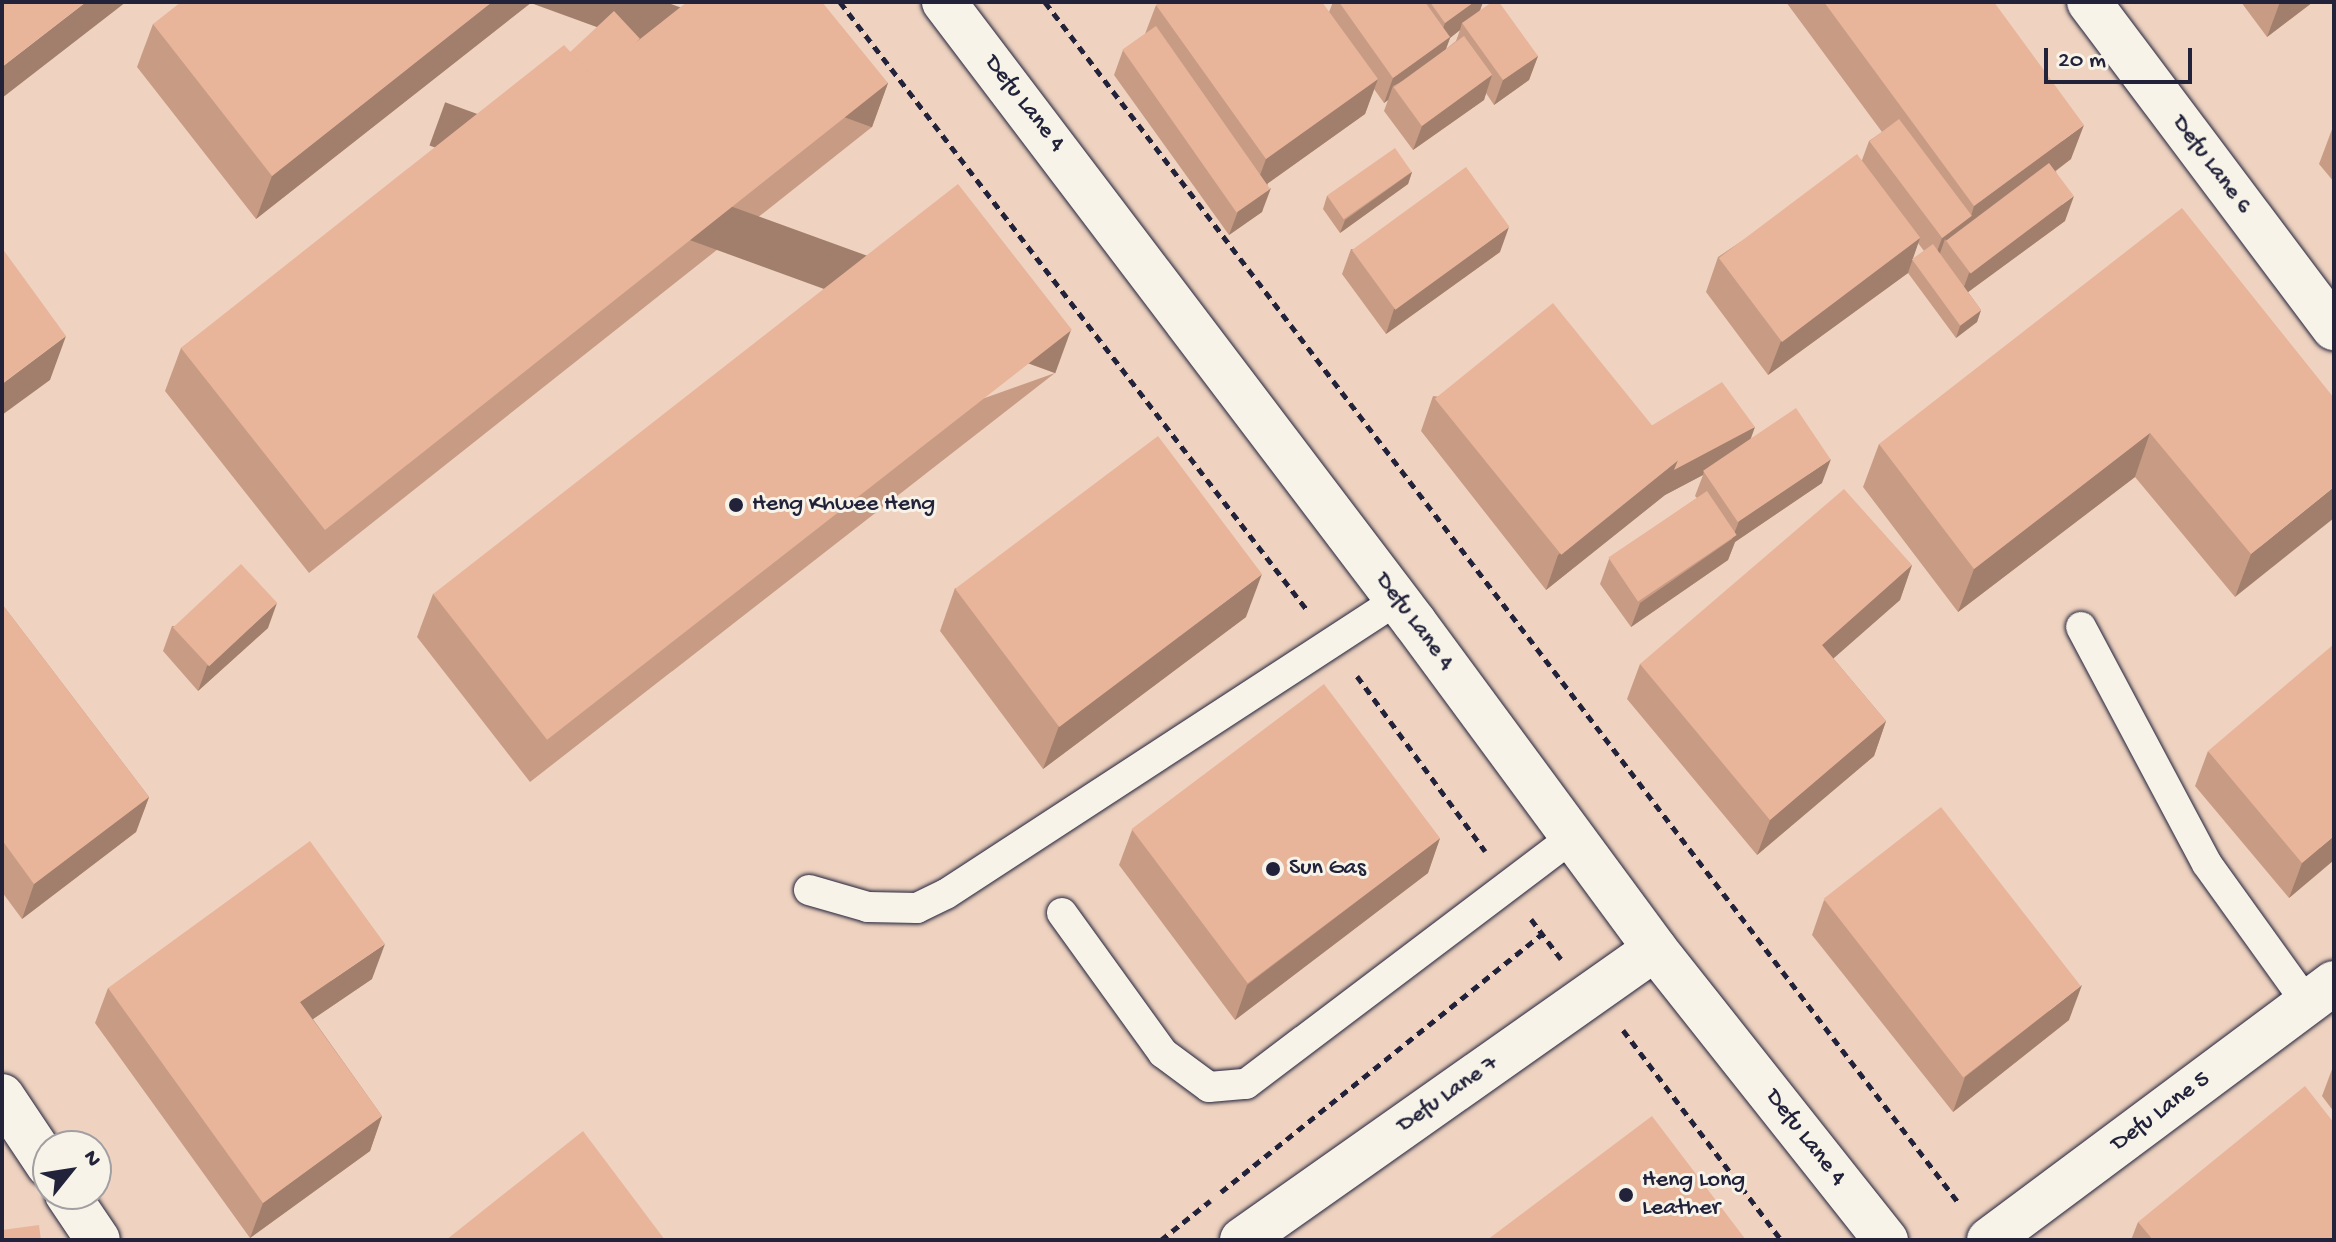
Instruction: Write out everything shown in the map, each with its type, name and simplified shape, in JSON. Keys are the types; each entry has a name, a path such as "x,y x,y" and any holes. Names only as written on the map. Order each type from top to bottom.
{"street":[{"name":"Defu Lane 4","path":"944,2 1397,600 1655,949 1886,1240"},
{"name":"Defu Lane 6","path":"2089,2 2334,328"},
{"name":"Defu Lane 7","path":"1242,1240 1655,949"},
{"name":"Defu Lane 5","path":"1978,1227 2321,993"},
{"path":"2,1096 32,1141"},
{"path":"78,1210 98,1240"}],"lane":[{"path":"809,890 868,907 917,908 1397,600"},
{"path":"2081,627 2207,864 2321,993"},
{"path":"1062,913 1163,1053 1209,1087 1246,1084 1573,837"}],"path":[{"path":"840,2 1332,642 1511,886 1541,935 1781,1240"},
{"path":"1045,2 1978,1227"},
{"path":"1161,1240 1541,935"}],"shaded area":[{"path":"2,2 2334,2 2334,1240 2,1240"}],"building":[{"path":"2,2 86,2 2,67"},
{"path":"181,2 492,2 272,176 153,24"},
{"path":"687,2 822,2 888,83 325,530 181,348 564,45 593,76"},
{"path":"1159,2 1322,2 1378,79 1266,159 1156,5"},
{"path":"1339,2 1425,2 1450,37 1393,78"},
{"path":"1430,2 1474,2 1445,23"},
{"path":"1492,2 1499,2 1538,56 1503,80 1462,23"},
{"path":"1824,2 1994,2 2084,125 1974,206"},
{"path":"614,11 640,39 596,80 570,52"},
{"path":"1156,26 1270,189 1237,213 1122,50"},
{"path":"1464,36 1492,75 1422,126 1394,87"},
{"path":"1899,119 1972,216 1942,238 1869,141"},
{"path":"1395,148 1412,172 1344,219 1327,196"},
{"path":"1857,154 1920,238 1782,342 1719,258"},
{"path":"2049,163 2074,196 1971,273 1946,241"},
{"path":"1466,167 1509,227 1395,310 1352,250"},
{"name":"Heng Khwee Heng","path":"958,184 1072,330 547,740 433,594"},
{"path":"2182,208 2334,398 2334,487 2251,554 2150,433 1974,569 1879,444"},
{"path":"1933,244 1981,310 1960,326 1912,259"},
{"path":"2,248 66,336 2,384"},
{"path":"1553,303 1679,459 1561,555 1435,399"},
{"path":"1722,382 1755,427 1674,470 1678,460 1651,426"},
{"path":"1796,408 1831,459 1738,522 1703,471"},
{"path":"1158,436 1262,574 1059,727 955,589"},
{"path":"1844,489 1912,565 1822,645 1886,721 1770,820 1640,664"},
{"path":"1707,491 1737,535 1638,601 1608,558"},
{"path":"241,564 277,603 209,666 173,627"},
{"path":"2,604 149,797 34,884 2,840"},
{"path":"2334,644 2334,836 2302,863 2208,751"},
{"name":"Sun Gas","path":"1324,684 1440,838 1248,983 1132,829"},
{"path":"1941,807 2081,986 1963,1078 1824,899"},
{"path":"310,841 385,944 300,1002 382,1116 263,1203 108,988"},
{"path":"2305,1086 2334,1123 2334,1240 2153,1240 2138,1222"},
{"path":"1652,1116 1746,1240 1487,1240"},
{"path":"583,1131 665,1240 446,1240"},
{"path":"39,1225 41,1240 2,1240 2,1230"}],"place":[{"name":"Heng Khwee Heng","path":"736,505"},
{"name":"Sun Gas","path":"1273,869"},
{"name":"Heng Long Leather","path":"1626,1195"}]}
